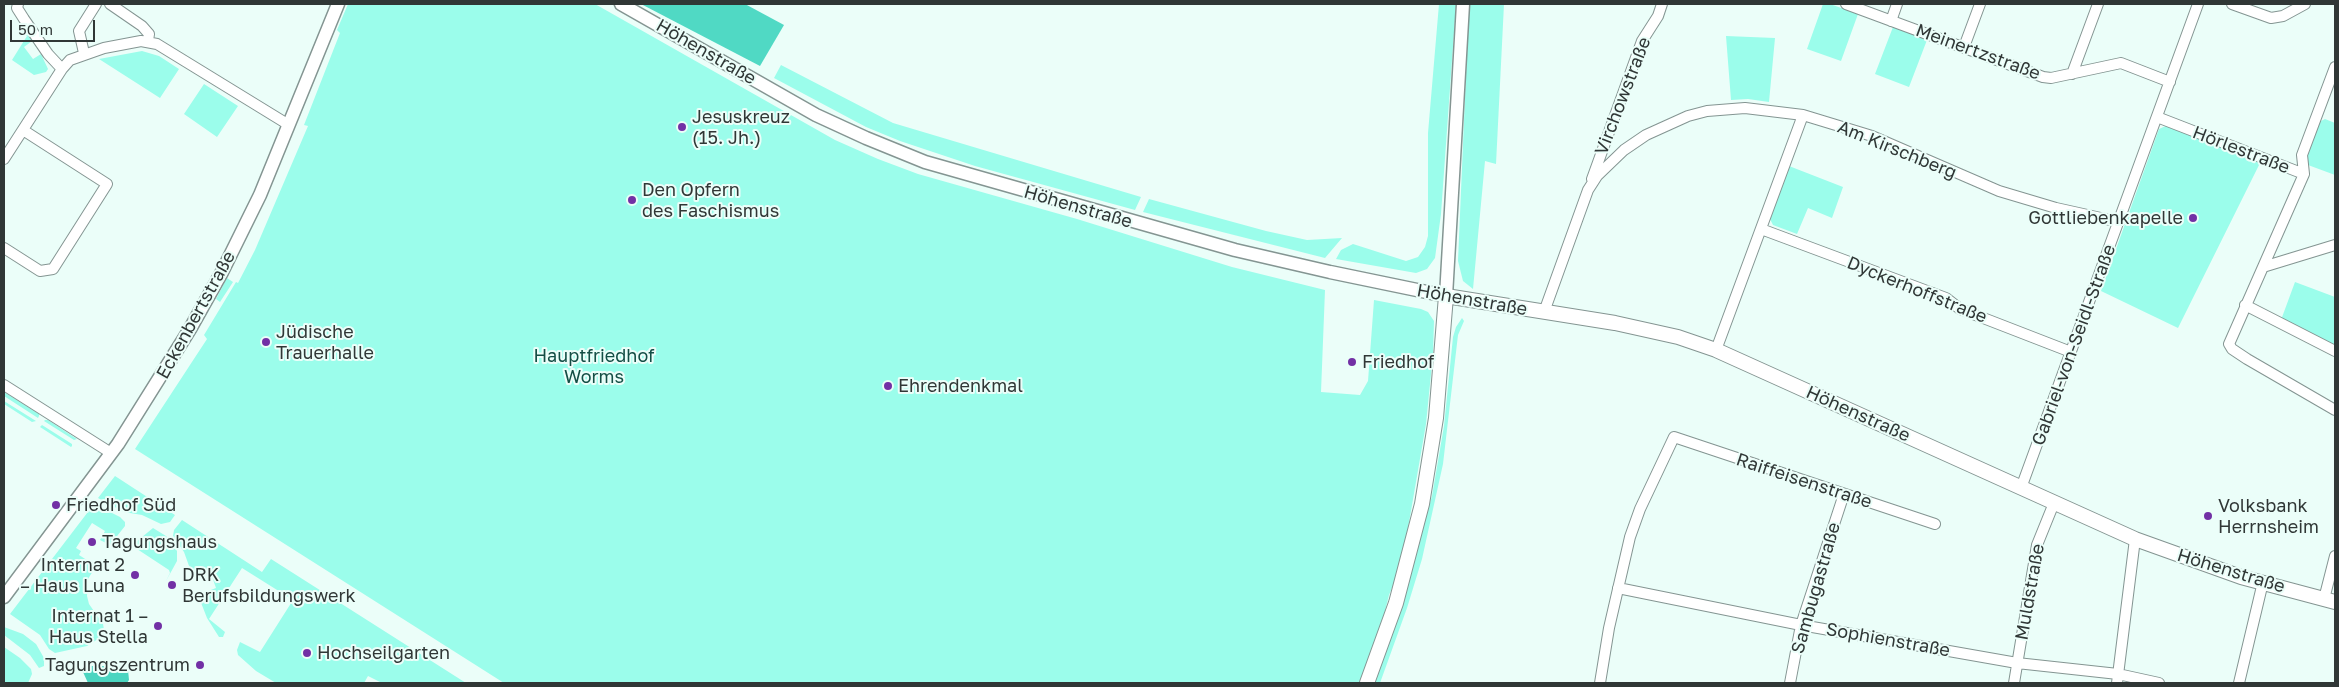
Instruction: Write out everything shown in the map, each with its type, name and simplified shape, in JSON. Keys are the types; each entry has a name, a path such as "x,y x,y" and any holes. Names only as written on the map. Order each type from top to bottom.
{"main road":[{"name":"Höhenstraße","path":"1446,296 1641,328 1678,337 1716,350 2135,539 2233,574 2330,601"},
{"path":"1367,683 1396,603 1422,504 1436,418 1446,296"}],"street":[{"path":"18,4 16,8 53,60 62,69"},
{"path":"84,53 79,31 96,4"},
{"path":"110,4 142,26 149,34 148,41"},
{"name":"Eckenbertstraße","path":"4,597 111,454 170,365 222,272 251,214 338,4"},
{"name":"Höhenstraße","path":"621,4 816,115 925,162 1235,250 1446,296"},
{"path":"1446,296 1463,4"},
{"name":"Virchowstraße","path":"1588,190 1642,41 1658,16 1662,4"},
{"name":"Meinertzstraße","path":"1846,4 2043,77 2072,74 2121,63 2170,82"},
{"path":"1890,21 1897,4"},
{"path":"1964,47 1980,4"},
{"path":"2072,74 2098,4"},
{"name":"Gabriel-von-Seidl-Straße","path":"2021,488 2198,4"},
{"path":"2232,4 2271,18 2283,16 2305,4"},
{"path":"4,160 62,69 70,60 84,53 120,44 148,41 174,54 289,125"},
{"name":"Hörlestraße","path":"2157,118 2304,174 2302,156 2335,67"},
{"name":"Am Kirschberg","path":"1544,312 1588,190 1606,166 1631,144 1646,134 1688,116 1707,111 1736,108 1762,109 1803,115 1872,136 1999,191 2056,208 2119,222"},
{"path":"1716,350 1803,115"},
{"path":"4,248 40,271 52,269 107,184 22,130"},
{"path":"2304,174 2229,341 2230,347 2254,363 2335,410"},
{"name":"Dyckerhoffstraße","path":"1761,229 1946,298 1960,309 2071,352"},
{"path":"2263,267 2335,245"},
{"path":"2245,305 2335,351"},
{"path":"4,385 111,454"},
{"name":"Raiffeisenstraße","path":"1618,588 1635,523 1674,437 1934,524"},
{"name":"Sambugastraße","path":"1790,683 1801,625 1844,494"},
{"name":"Muldstraße","path":"2014,683 2037,545 2054,503"},
{"path":"2118,679 2135,539"},
{"name":"Höhenstraße","path":"2330,601 2335,556"},
{"path":"2240,683 2263,582"},
{"path":"1600,683 1618,588"},
{"name":"Sophienstraße","path":"1618,588 1801,625 2017,663 2118,679 2159,683"}],"green space":[{"name":"Hauptfriedhof Worms","path":"348,4 595,4 835,140 878,159 918,174 1077,219 1232,267 1325,290 1321,392 1360,395 1368,381 1374,300 1428,312 1434,321 1433,354 1426,424 1407,534 1399,571 1389,595 1383,619 1360,683 504,683 135,449 207,339 204,335 236,282 238,283 255,250 308,126 304,125 340,33 337,30"},
{"path":"1439,4 1456,4 1441,214 1435,258 1427,269 1416,273 1336,259 1341,250 1353,244 1406,261 1418,257 1425,247 1428,236 1428,133"},
{"path":"1469,4 1504,4 1496,164 1485,161 1473,289 1463,281 1458,261"},
{"path":"1823,4 1830,4 1858,14 1841,61 1807,49"},
{"path":"1893,27 1927,40 1909,87 1875,74"},
{"path":"23,28 32,41 24,47 33,59 41,54 48,69 46,72 34,75 12,60 27,36 19,31"},
{"path":"1726,36 1775,38 1769,102 1748,99 1731,100"},
{"path":"142,51 159,56 179,69 160,98 99,59"},
{"path":"781,65 893,123 1141,197 1135,210 975,166 900,141 866,127 774,78"},
{"path":"204,84 238,106 217,137 184,114"},
{"path":"2325,119 2335,123 2335,175 2308,165 2305,158 2319,122"},
{"path":"2168,125 2261,161 2178,328 2101,291 2159,129"},
{"path":"1789,166 1843,187 1832,218 1808,208 1797,234 1773,225 1770,219"},
{"path":"1149,199 1266,231 1307,240 1342,238 1325,258 1143,212"},
{"path":"227,278 233,282 220,302 216,299"},
{"path":"2295,282 2335,297 2335,346 2281,320"},
{"path":"1462,318 1464,321 1458,335 1443,464 1422,559 1407,608 1380,683 1374,683 1399,613 1432,496 1444,426 1453,337 1456,327"},
{"path":"4,392 39,414 38,418 4,396"},
{"path":"4,401 36,421 32,422 4,404"},
{"path":"45,420 48,420 77,439 74,440"},
{"path":"42,425 72,444 72,446 40,427"},
{"path":"115,476 175,515 170,522 161,524 142,515 124,512 98,498"},
{"path":"94,504 120,517 125,522 125,526 110,545 100,540 105,531 92,523 76,548 81,551 79,555 96,566 88,579 87,596 89,604 103,624 104,630 98,639 87,646 55,653 49,649 40,635 10,614"},
{"path":"182,520 262,572 271,559 466,683 382,683 368,676 364,683 276,683 256,671 238,655 237,650 240,642 260,652 293,600 242,568 209,619 225,632 223,637 219,637 207,618 198,595 216,588 210,571 193,577 184,552 173,536 174,530"},
{"path":"153,528 166,536 177,551 177,561 166,581 170,573 169,570 133,548 136,542"},
{"path":"4,627 23,634 36,644 44,658 44,666 39,668 30,655 4,635"},
{"path":"4,647 20,658 31,669 32,674 28,683 4,683"}],"shaded area":[{"path":"641,4 745,4 784,25 760,66"},
{"path":"86,666 122,666 128,670 129,680 127,683 88,683 83,672"}],"place":[{"name":"Jesuskreuz (15. Jh.)","path":"682,127"},
{"name":"Den Opfern des Faschismus","path":"632,200"},
{"name":"Gottliebenkapelle","path":"2193,218"},
{"name":"Jüdische Trauerhalle","path":"266,342"},
{"name":"Friedhof","path":"1352,362"},
{"name":"Ehrendenkmal","path":"888,386"},
{"name":"Friedhof Süd","path":"56,505"},
{"name":"Volksbank Herrnsheim","path":"2208,516"},
{"name":"Tagungshaus","path":"92,542"},
{"name":"Internat 2 – Haus Luna","path":"135,575"},
{"name":"DRK Berufsbildungswerk","path":"172,585"},
{"name":"Internat 1 – Haus Stella","path":"158,626"},
{"name":"Hochseilgarten","path":"307,653"},
{"name":"Tagungszentrum","path":"200,665"}]}
